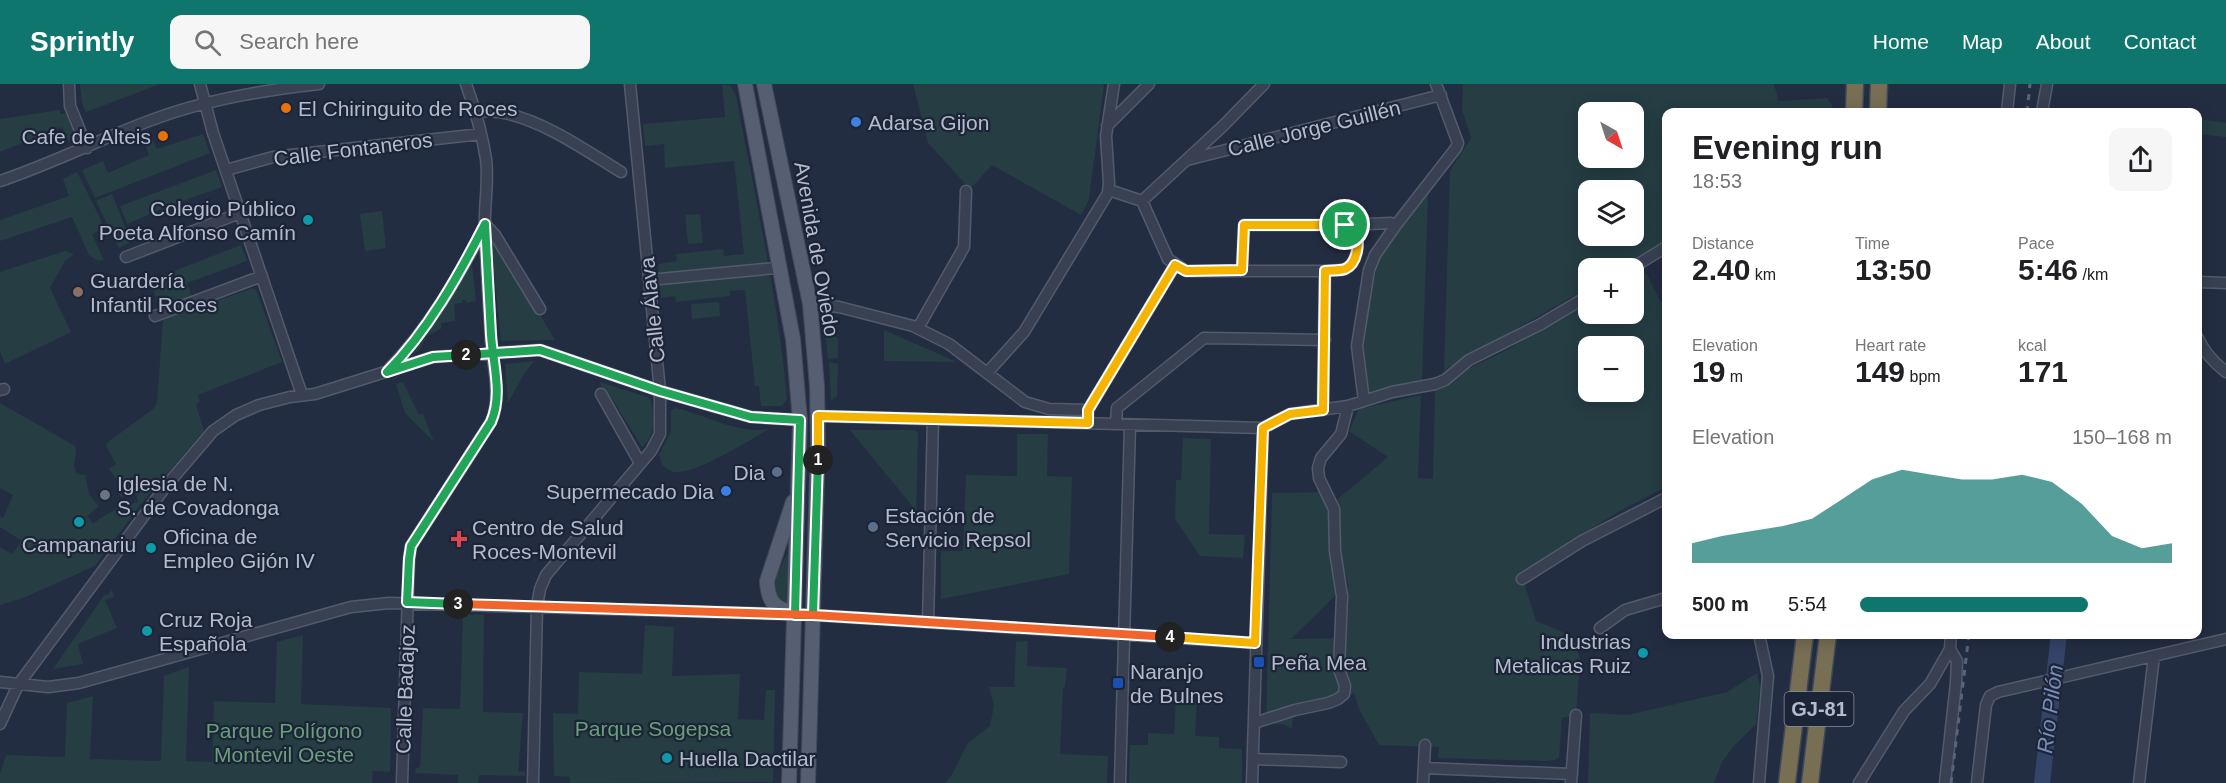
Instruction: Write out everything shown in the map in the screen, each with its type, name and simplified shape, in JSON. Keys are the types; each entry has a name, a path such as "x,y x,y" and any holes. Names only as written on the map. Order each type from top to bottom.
{"highway":[{"path":"1854,108 1855,84"},
{"path":"1878,108 1879,84"},
{"name":"GJ-81","path":"1787,783 1804,639"},
{"name":"GJ-81","path":"1810,783 1827,639"}],"main road":[{"name":"Avenida de Oviedo","path":"746,84 794,339 800,420 789,783"},
{"name":"Avenida de Oviedo","path":"764,84 810,304 818,416 808,783"},
{"name":"Avenida de Oviedo","path":"795,615 772,603 767,594 767,581 798,486"}],"street":[{"path":"69,84 70,106 87,148"},
{"path":"200,84 240,213 302,395"},
{"path":"0,181 157,118 205,103 288,87 319,84"},
{"name":"Calle Badajoz","path":"402,783 407,602 411,546 491,422 497,397 492,353 485,224 488,183 476,111 466,84"},
{"name":"Calle Álava","path":"533,783 537,606 540,589 546,575 651,451 660,434 660,391 630,84"},
{"path":"768,102 771,84"},
{"path":"987,373 1024,332 1109,190 1106,147 1114,84"},
{"path":"1107,126 1149,84"},
{"path":"1142,201 1264,84"},
{"path":"1364,401 1357,346 1369,270 1375,255 1396,225 1458,143 1436,84"},
{"path":"2007,108 2010,84"},
{"path":"2043,108 2047,84"},
{"name":"Calle Jorge Guillén","path":"1186,160 1441,95"},
{"path":"476,111 518,117 561,136 621,172"},
{"name":"Calle Fontaneros","path":"226,170 273,157 481,134"},
{"path":"1109,190 1142,201 1168,259 1186,271 1343,270 1352,264 1355,258 1356,238 1353,230 1345,225"},
{"path":"918,328 964,247 966,191"},
{"path":"126,257 240,213"},
{"path":"1242,270 1244,225 1391,223"},
{"path":"387,372 405,353 424,327 470,253 485,224 495,235 540,309"},
{"path":"1644,261 1662,249"},
{"path":"1088,423 1088,410 1175,265"},
{"path":"649,280 776,268"},
{"path":"1323,410 1325,271"},
{"path":"155,316 262,276"},
{"path":"2202,282 2226,283"},
{"path":"818,416 1263,428 1290,414 1348,406 1392,392 1445,380 1469,360 1541,324 1578,302"},
{"path":"810,304 839,307 918,328 949,344 1025,402 1049,409 1088,410"},
{"path":"1116,424 1117,408 1204,338 1325,340"},
{"path":"2202,348 2215,364 2226,372"},
{"path":"0,724 18,685 166,486 213,431 236,415 259,405 315,394 433,357 540,350 660,391 751,417 800,420"},
{"path":"600,394 640,464"},
{"path":"1254,723 1295,710 1328,703 1344,694 1345,686 1339,669 1341,596 1335,550 1335,509 1319,478 1318,468 1321,458 1341,434 1348,406"},
{"path":"928,622 933,419"},
{"path":"1120,783 1130,425"},
{"path":"1252,783 1263,428"},
{"path":"1522,579 1582,541 1662,500"},
{"path":"1600,627 1625,610 1662,599"},
{"path":"0,682 48,687 79,683 351,607 407,602 813,615 1255,643"},
{"path":"1759,783 1768,676 1760,639"},
{"path":"1859,783 1904,711 1930,684 1950,649 1951,639"},
{"path":"1977,783 1987,701 1990,696 1998,692 2226,639"},
{"path":"1944,783 1957,661 1950,649"},
{"path":"2139,783 2154,656"},
{"path":"1424,768 1571,778 1576,715"},
{"path":"1423,783 1425,745"},
{"path":"1253,759 1341,762"}],"green space":[{"path":"80,84 160,84 86,112 82,103"},
{"path":"722,84 731,86 736,96 765,247 783,361 787,399 782,406 761,406 759,386 755,386 745,290 730,291 730,296 676,302 675,296 661,298 658,264 677,261 676,254 723,249 724,256 744,254 734,161 665,168 664,144 645,146 643,124 725,117"},
{"path":"913,84 1104,84 1089,199 1081,215 992,165 970,189 928,143"},
{"path":"1463,84 1774,84 1779,101 1827,98 1832,105 1832,108 1662,108 1662,242 1637,258 1578,258 1578,294 1444,370 1450,171 1471,138 1462,110"},
{"path":"60,110 60,114 66,114 76,139 69,142 62,127 0,152 0,119"},
{"path":"2202,120 2226,123 2226,137 2202,134"},
{"path":"203,134 210,153 95,198 82,170 103,161 108,173 149,155 144,142 152,138 157,149"},
{"path":"216,170 222,187 127,224 120,206"},
{"path":"77,172 105,228 92,234 104,260 98,261 89,255 72,217 0,241 0,220 69,196 63,179"},
{"path":"112,194 131,242 119,248 96,201"},
{"path":"1428,195 1422,381 1368,395 1368,382 1361,345 1378,261 1418,201"},
{"path":"382,211 386,248 365,251 360,214"},
{"path":"700,214 703,243 688,244 685,215"},
{"path":"493,241 500,247 555,340 501,341 491,242"},
{"path":"241,245 247,261 187,283 192,297 161,306 148,281"},
{"path":"65,251 74,254 65,261 50,288 71,332 5,364 0,351 0,272"},
{"path":"472,265 476,301 466,303 466,300 462,300 462,303 454,304 455,321 441,323 441,329 427,336 419,351 411,354"},
{"path":"1646,273 1662,304 1662,489 1618,512 1521,573 1536,621 1585,639 1586,642 1577,648 1580,659 1576,715 1562,718 1559,757 1547,761 1438,758 1439,747 1379,745 1360,711 1354,693 1346,698 1293,715 1292,729 1283,724 1266,724 1272,493 1321,492 1332,513 1336,595 1291,639 1344,638 1346,594 1349,587 1342,562 1333,503 1388,457 1349,431 1359,409 1421,395 1418,478 1433,479 1435,391 1449,385 1470,368 1505,351 1578,309 1578,324 1644,324 1644,274"},
{"path":"254,288 282,362 198,395 200,401 196,405 204,431 144,500 95,566 23,598 0,605 0,547 12,554 22,541 0,527 0,517 3,518 13,495 0,488 0,403 75,446 74,462 77,474 85,475 89,494 99,506 87,516 93,524 114,510 138,502 136,494 120,497 117,480 109,469 116,464 106,446 108,442 153,409 157,403 163,319"},
{"path":"719,302 720,316 692,319 691,304"},
{"path":"825,329 830,330 838,339 838,358 828,359"},
{"path":"884,330 957,362 884,361"},
{"path":"534,361 524,374 508,403 505,364"},
{"path":"829,362 838,364 837,396 831,401"},
{"path":"403,382 419,415 423,414 434,442 405,413 396,384"},
{"path":"600,382 650,398 653,411 652,431 647,443 642,447 609,394 603,391"},
{"path":"675,408 734,427 769,429 712,461 688,470 674,472 662,465 659,455 671,431 671,410"},
{"path":"850,430 915,430 918,433 916,519 913,507"},
{"path":"1017,434 1048,434 1047,476 1072,477 1069,574 941,599 941,551 963,551 966,475 1017,476"},
{"path":"1183,438 1211,439 1209,534 1245,535 1243,558 1200,556 1175,519 1176,480 1181,480"},
{"path":"788,553 786,603 775,595 775,584"},
{"path":"112,590 114,597 105,600 117,628 78,644 83,664 53,669 105,594 107,595"},
{"path":"484,614 483,712 523,713 518,771 525,772 525,776 479,775 478,783 458,783 458,775 415,773 416,768 420,767 423,708 460,709 463,615"},
{"name":"Parque Sogepsa","path":"645,625 674,627 672,676 740,674 738,719 764,720 766,690 775,690 773,782 570,783 570,777 554,776 553,713 578,714 579,672 642,674"},
{"name":"Parque Polígono Montevil Oeste","path":"303,635 301,704 391,708 390,772 373,771 372,783 0,783 0,774 6,755 65,757 67,703 93,696 90,759 161,761 164,676 189,667 186,761 212,762 214,701 275,703 277,642"},
{"path":"1028,641 1027,666 1067,668 1065,687 1063,687 1060,754 1108,756 1107,783 945,783 953,773 967,744 990,726 994,706 989,687 1014,687 1016,642"},
{"path":"1757,673 1760,688 1756,724 1733,747 1722,762 1714,783 1588,783 1590,713 1628,715 1727,692"},
{"path":"1176,698 1197,699 1195,736 1219,737 1219,748 1242,749 1242,783 1129,783 1130,745 1148,745 1148,733 1174,734"}],"waterway":[{"name":"Río Pilón","path":"2042,783 2058,639"}],"railway":[{"path":"2027,108 2030,84"},
{"path":"1951,783 1968,639"}],"place":[{"name":"El Chiringuito de Roces","path":"286,108"},
{"name":"Adarsa Gijon","path":"856,122"},
{"name":"Cafe de Alteis","path":"163,136"},
{"name":"Colegio Público Poeta Alfonso Camín","path":"308,220"},
{"name":"Guardería Infantil Roces","path":"78,292"},
{"name":"Dia","path":"777,472"},
{"name":"Supermecado Dia","path":"726,491"},
{"name":"Iglesia de N. S. de Covadonga","path":"105,495"},
{"name":"Campanariu","path":"79,522"},
{"name":"Estación de Servicio Repsol","path":"873,527"},
{"name":"Centro de Salud Roces-Montevil","path":"459,539"},
{"name":"Oficina de Empleo Gijón IV","path":"151,548"},
{"name":"Cruz Roja Española","path":"147,631"},
{"name":"Industrias Metalicas Ruiz","path":"1643,653"},
{"name":"Peña Mea","path":"1259,662"},
{"name":"Naranjo de Bulnes","path":"1118,683"},
{"name":"Huella Dactilar","path":"667,758"}],"route":[{"path":"1345,225 1244,225 1242,270 1186,271 1175,265 1088,410 1088,423 818,416 813,615 795,615 800,420 751,417 660,391 558,354 540,350 492,353 433,357 387,372 405,353 424,327 470,253 485,224 492,353 497,397 495,412 491,422 411,546 407,602 522,607 537,606 795,615 813,615 1255,643 1263,428 1286,415 1323,410 1325,271 1343,270 1352,264 1355,258 1356,238 1353,230 1345,225"}]}
